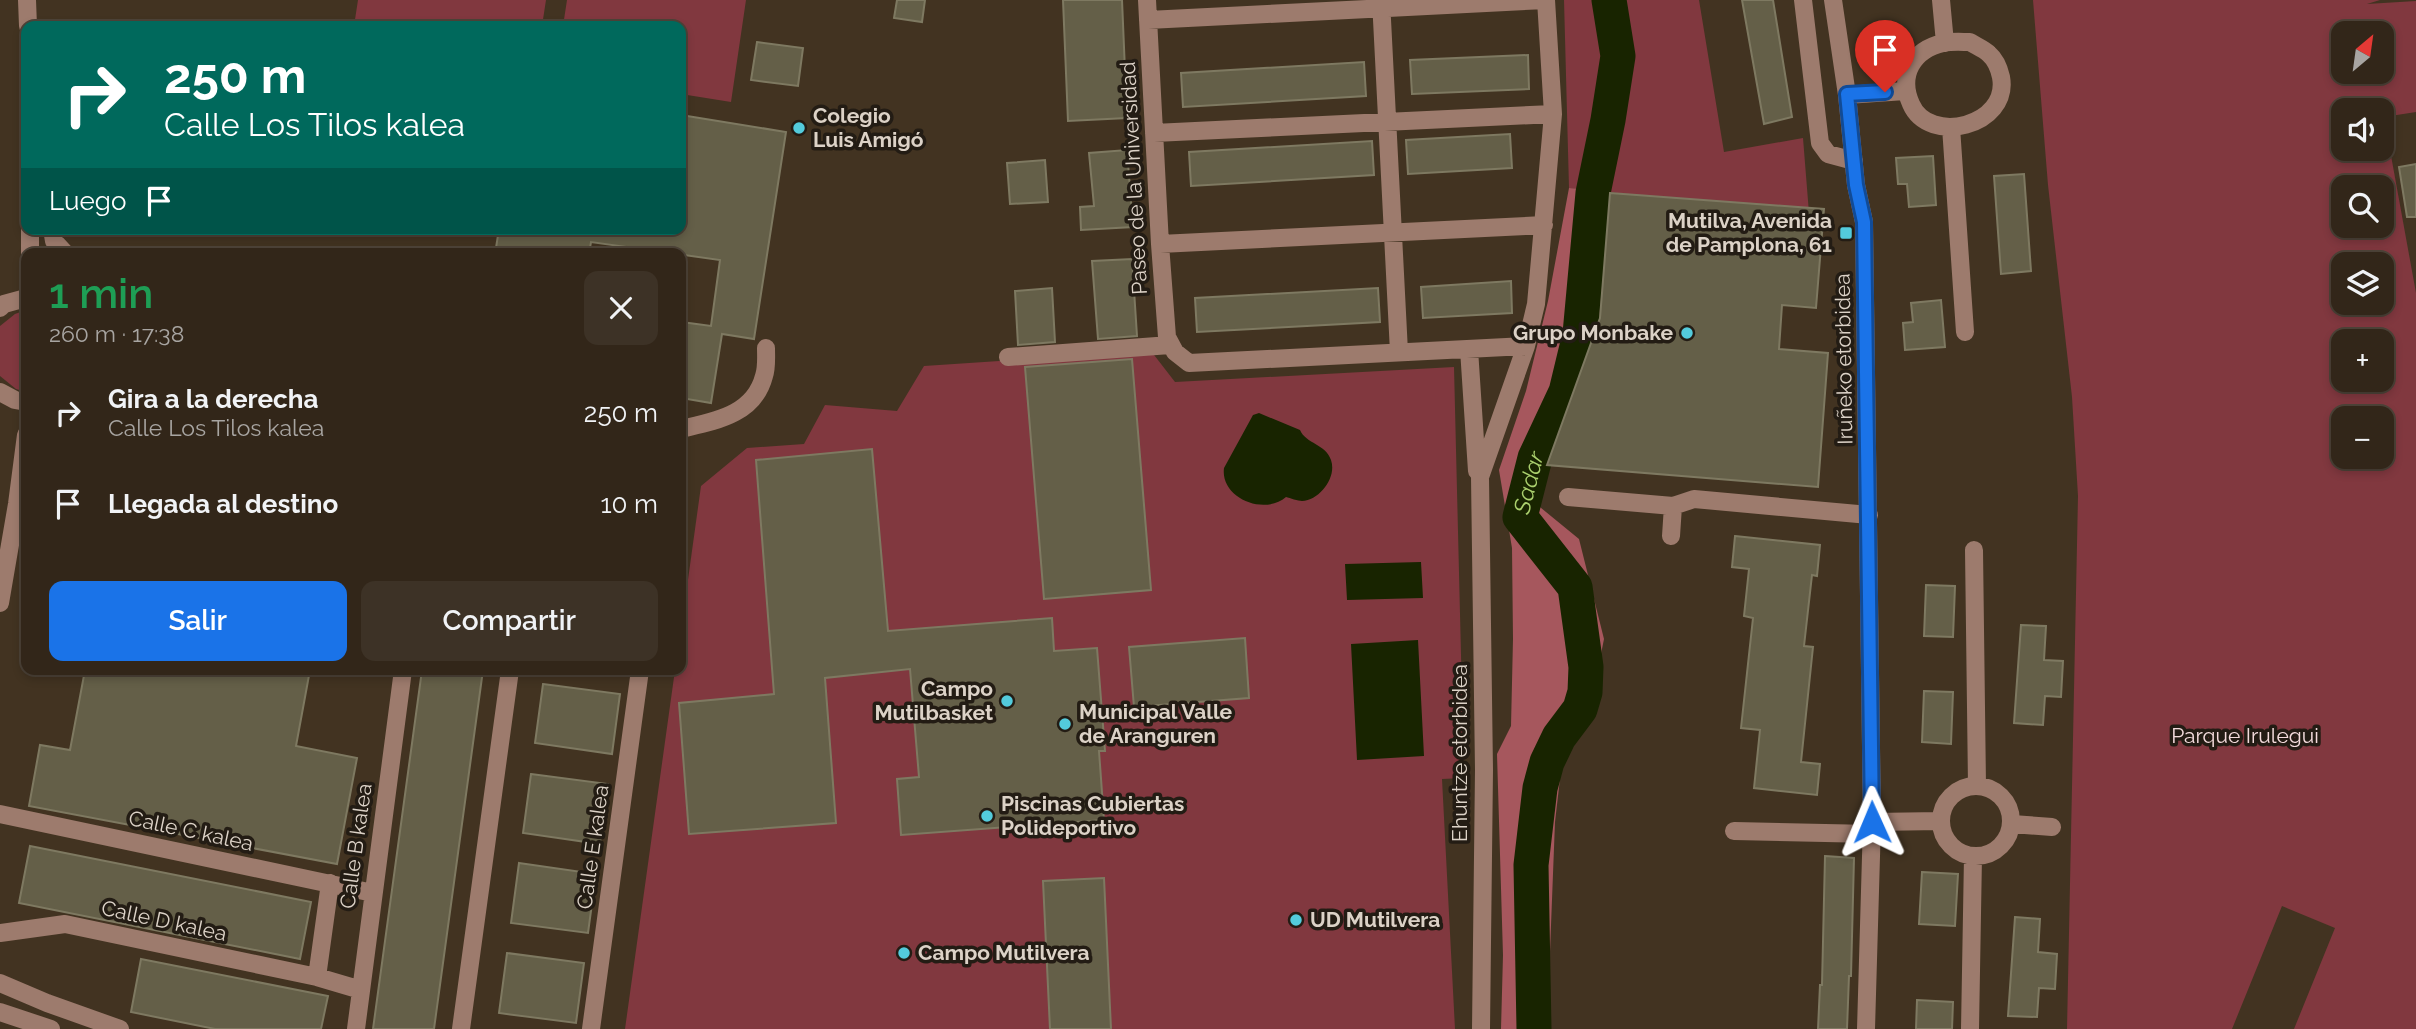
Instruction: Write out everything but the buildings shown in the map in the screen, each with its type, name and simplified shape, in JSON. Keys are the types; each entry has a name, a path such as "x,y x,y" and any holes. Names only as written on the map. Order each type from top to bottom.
{"street":[{"path":"27,0 27,21"},
{"name":"Paseo de la Universidad","path":"1147,0 1160,244 1167,337 1172,349"},
{"path":"1148,20 1381,4 1546,0"},
{"name":"Ehuntze etorbidea","path":"1481,1029 1484,770 1480,477 1526,346 1536,304 1553,114 1546,0"},
{"path":"1803,0 1820,143 1828,154 1854,161"},
{"name":"Iruñeko etorbidea","path":"1833,0 1864,222 1872,828 1866,1029"},
{"path":"1941,0 1945,43"},
{"path":"1381,4 1399,352"},
{"path":"1970,42 1989,53 1998,66 2002,84 1999,99 1990,113 1977,122 1951,127 1929,122 1914,110 1905,91 1910,64 1924,50 1945,43 1970,42"},
{"path":"1847,94 1905,91"},
{"path":"1154,133 1553,114"},
{"path":"1951,127 1965,332"},
{"path":"1160,244 1544,225"},
{"path":"0,308 4,304 21,299"},
{"path":"1008,357 1172,349 1189,363 1526,346"},
{"path":"686,428 727,418 752,401 764,376 766,348"},
{"name":"Ehuntze etorbidea","path":"1469,349 1477,471 1480,477"},
{"path":"0,392 21,401"},
{"path":"1568,496 1673,506 1694,499 1868,515"},
{"path":"1671,536 1673,506"},
{"path":"0,603 20,521"},
{"path":"1974,550 1977,786"},
{"name":"Calle B kalea","path":"356,1029 402,675"},
{"path":"461,1029 509,675"},
{"name":"Calle E kalea","path":"591,1029 639,675"},
{"path":"1977,786 1993,790 2004,799 2012,824 2001,846 1986,855 1973,856 1955,850 1945,838 1941,821 1945,804 1955,793 1966,787 1977,786"},
{"name":"Calle C kalea","path":"0,814 373,893"},
{"path":"1734,831 1872,828 1941,821"},
{"path":"2012,824 2052,827"},
{"path":"1970,1029 1973,856"},
{"path":"317,976 330,883"},
{"name":"Calle D kalea","path":"0,933 65,924 317,976 361,990"},
{"path":"0,983 120,1029"},
{"path":"0,1012 51,1029"}],"green space":[{"path":"358,0 546,0 543,21 355,21"},
{"path":"567,0 746,0 731,102 686,95 686,21 564,21"},
{"path":"1564,0 1699,0 1724,152 1803,138 1809,213 1569,188"},
{"name":"Parque Irulegui","path":"2033,0 2380,0 2367,4 2416,1 2416,112 2394,115 2394,98 2331,98 2331,161 2392,161 2416,293 2416,1029 2294,1029 2335,928 2282,906 2232,1029 2067,1029 2078,496 2072,397 2048,185"},
{"path":"21,312 21,390 0,376 0,326"},
{"name":"Municipal Valle de Aranguren","path":"1151,351 1175,382 1454,367 1464,778 1442,779 1455,1029 625,1029 674,675 686,675 686,594 701,486 747,448 804,444 825,405 897,411 924,366"}],"shaded area":[{"path":"1569,188 1605,191 1591,314 1570,392 1542,461 1535,503 1579,539 1604,639 1590,709 1564,744 1555,822 1547,1029 1501,1029 1503,955 1497,754 1511,726 1513,639 1512,548 1499,470 1526,391 1548,301"},
{"path":"1259,413 1300,430 1328,455 1332,473 1326,486 1315,497 1302,501 1286,497 1266,505 1256,504 1245,501 1229,488 1224,468 1253,415"},
{"path":"1421,562 1423,598 1347,600 1345,564"},
{"path":"1418,640 1424,756 1357,760 1351,644"}],"waterway":[{"name":"Sadar","path":"1534,1029 1531,865 1540,788 1547,762 1559,737 1580,709 1585,692 1586,667 1575,587 1520,517 1535,458 1566,392 1580,334 1593,193 1618,56 1609,0"}],"place":[{"name":"Colegio Luis Amigó","path":"799,128"},
{"name":"Mutilva, Avenida de Pamplona, 61","path":"1846,233"},
{"name":"Grupo Monbake","path":"1687,333"},
{"name":"Campo Mutilbasket","path":"1007,701"},
{"name":"Municipal Valle de Aranguren","path":"1065,724"},
{"name":"Piscinas Cubiertas Polideportivo","path":"987,816"},
{"name":"UD Mutilvera","path":"1296,920"},
{"name":"Campo Mutilvera","path":"904,953"}],"route":[{"path":"1872,822 1864,222 1856,185 1847,94 1885,92"}]}
